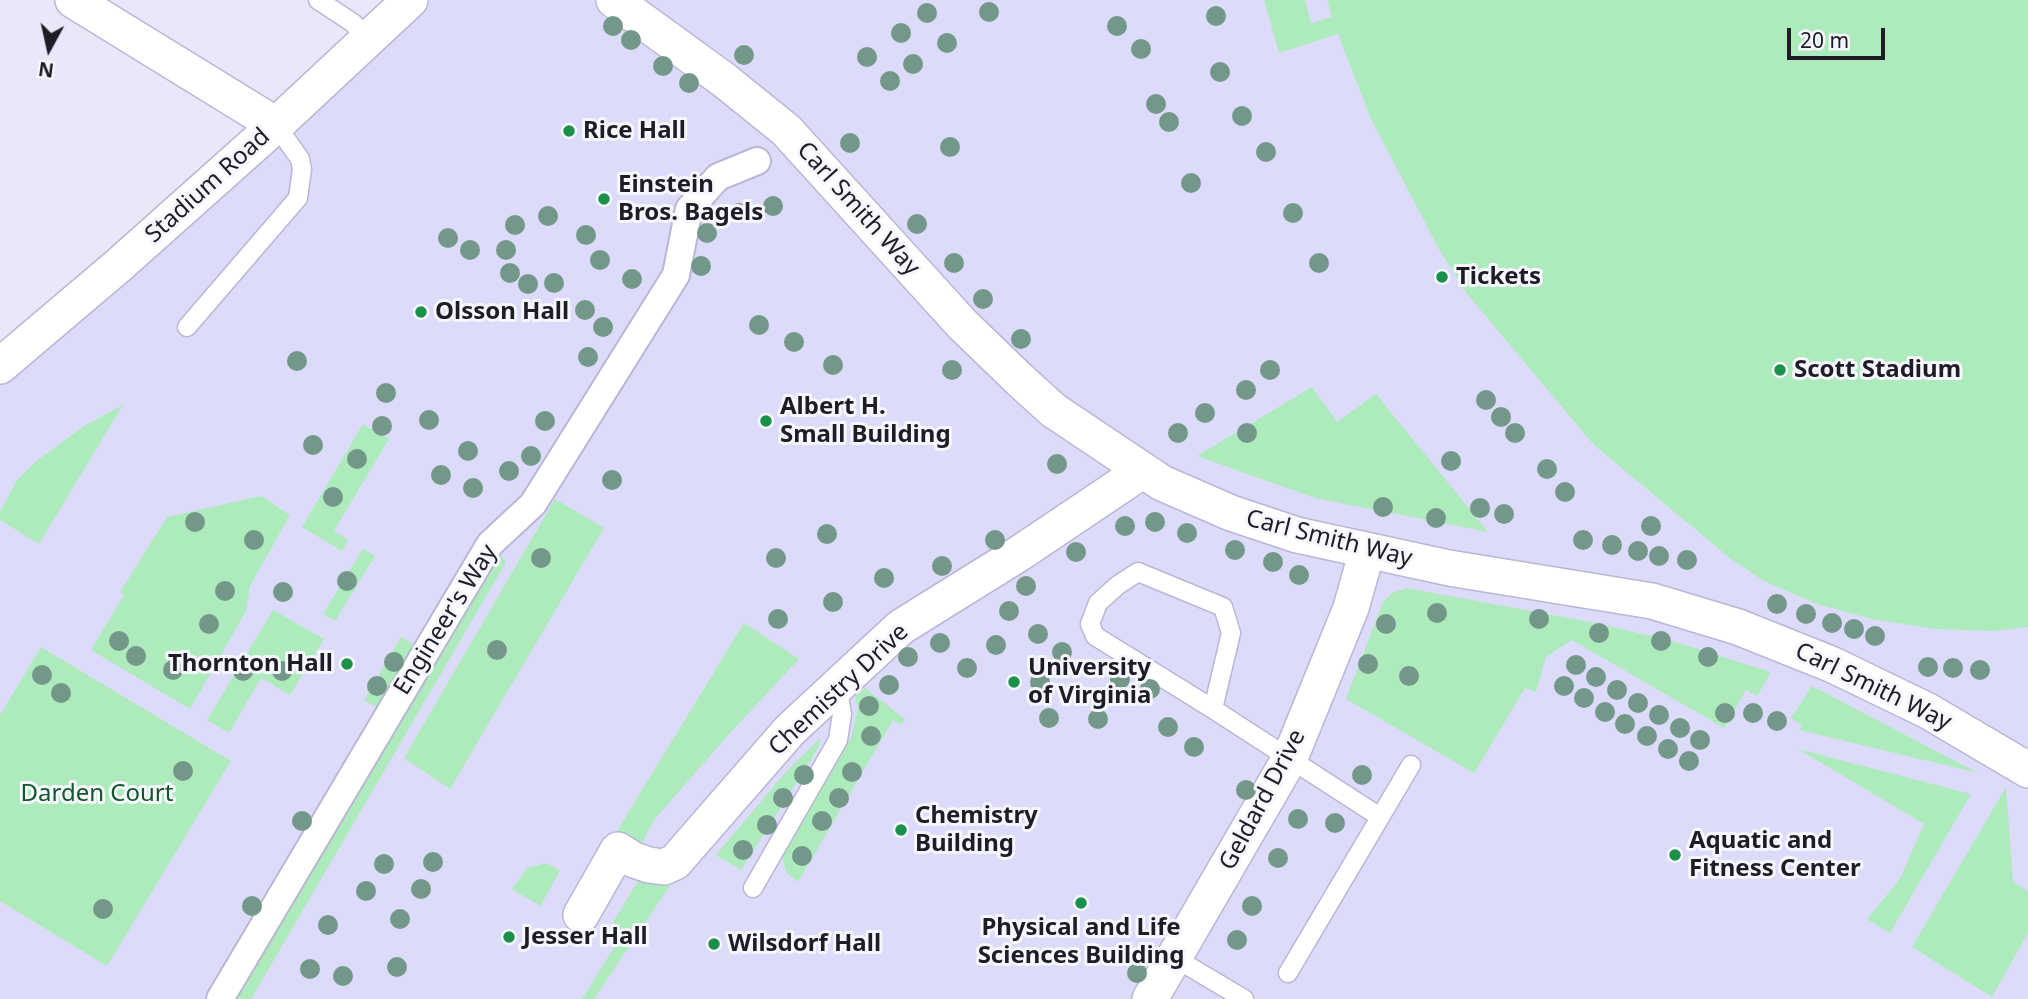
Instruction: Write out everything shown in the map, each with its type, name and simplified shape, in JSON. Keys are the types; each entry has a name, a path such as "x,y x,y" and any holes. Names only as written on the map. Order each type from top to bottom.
{"street":[{"path":"73,0 276,125"},
{"name":"Stadium Road","path":"0,366 119,265 276,125 410,0"},
{"name":"Carl Smith Way","path":"614,0 724,80 786,130 962,324 1053,410 1162,483 1231,513 1297,535 1450,568 1652,601 1738,627 1833,665 1928,711 2028,770"},
{"name":"Engineer's Way","path":"220,999 490,544 533,504 676,275 689,209 718,177 757,161"},
{"name":"Chemistry Drive","path":"581,915 618,850 649,865 664,867 675,863 790,730 901,628 1020,553 1142,471"},
{"name":"Geldard Drive","path":"1150,999 1290,758 1351,608 1367,551"}],"lane":[{"path":"318,0 353,23 367,39"},
{"path":"187,327 298,198 302,169 300,159 276,125"},
{"path":"1213,709 1231,633 1223,607 1138,572 1098,603 1090,624 1094,636 1380,817"},
{"path":"753,888 838,740 842,714 837,685"},
{"path":"1288,973 1411,765"},
{"path":"1174,958 1244,999"}],"shaded area":[{"name":"University of Virginia","path":"416,0 2028,0 2028,999 0,999 0,364"}],"green space":[{"name":"Scott Stadium","path":"1264,0 1305,0 1311,23 1332,17 1327,0 2028,0 2028,627 1994,631 1935,629 1872,619 1817,604 1764,581 1731,559 1594,445 1468,295 1440,251 1371,119 1338,34 1279,53"},
{"path":"1312,387 1337,422 1376,394 1488,532 1315,498 1197,456"},
{"path":"123,405 39,544 0,520 0,512 17,480 35,462 84,426"},
{"path":"363,424 389,439 334,531 348,540 342,551 302,527"},
{"path":"261,496 290,515 250,586 246,611 190,709 91,650 124,595 120,592 167,517"},
{"path":"555,499 604,528 450,789 404,758"},
{"path":"363,549 375,556 335,621 323,614"},
{"path":"500,556 505,559 505,564 251,999 232,999 493,562"},
{"path":"1407,588 1590,622 1669,640 1771,672 1757,696 1746,690 1724,728 1572,640 1546,657 1536,692 1525,688 1474,773 1346,699 1383,602 1392,593"},
{"path":"273,610 324,639 290,695 261,678 229,733 207,720"},
{"path":"744,623 799,659 654,820 641,845 617,831"},
{"path":"401,637 416,646 380,709 364,700"},
{"name":"Darden Court","path":"41,647 231,761 107,966 0,901 0,715"},
{"path":"1812,686 1978,773 1799,730 1802,725 1791,718"},
{"path":"865,688 905,719 902,725 893,720 798,882 786,872 784,849 851,738 858,708 855,697"},
{"path":"820,738 819,747 741,870 716,855 785,773"},
{"path":"1798,749 1971,794 1890,933 1867,919 1900,879 1924,824"},
{"path":"2006,787 2013,882 2028,891 2028,933 1992,997 1912,947"},
{"path":"547,863 560,871 540,906 512,889 527,868"},
{"path":"641,876 675,878 594,999 582,999 618,941 607,932"}],"place":[{"name":"Rice Hall","path":"569,131"},
{"name":"Einstein Bros. Bagels","path":"604,199"},
{"name":"Tickets","path":"1442,277"},
{"name":"Olsson Hall","path":"421,312"},
{"name":"Scott Stadium","path":"1780,370"},
{"name":"Albert H. Small Building","path":"766,421"},
{"name":"Thornton Hall","path":"347,664"},
{"name":"University of Virginia","path":"1014,682"},
{"name":"Chemistry Building","path":"901,830"},
{"name":"Aquatic and Fitness Center","path":"1675,855"},
{"name":"Physical and Life Sciences Building","path":"1081,903"},
{"name":"Jesser Hall","path":"509,937"},
{"name":"Wilsdorf Hall","path":"714,944"}]}
